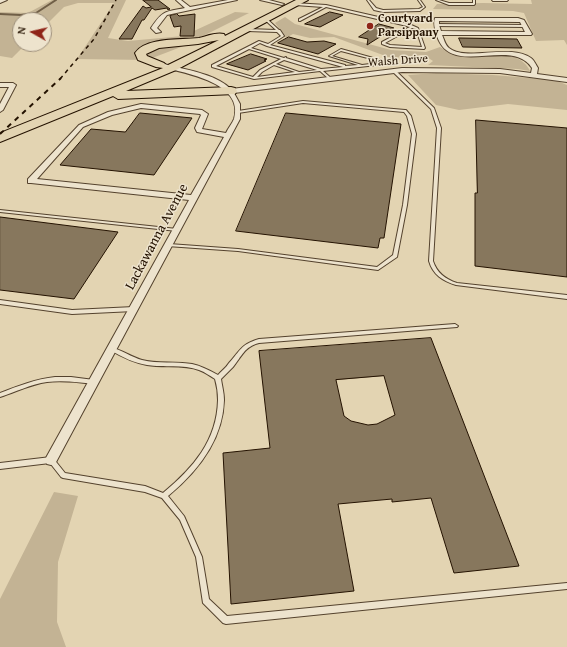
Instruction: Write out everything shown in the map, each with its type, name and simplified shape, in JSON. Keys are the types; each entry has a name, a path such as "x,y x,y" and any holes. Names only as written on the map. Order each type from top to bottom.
{"highway":[{"path":"0,138 89,102 247,30 295,2"},
{"path":"0,130 166,66 220,36 295,2"},
{"path":"166,66 142,58 140,53 144,49 154,46 198,41 220,36"},
{"path":"195,92 210,84 212,80"},
{"path":"89,102 113,95 231,91"}],"street":[{"path":"0,2 5,0"},
{"path":"178,0 189,9"},
{"path":"158,32 154,28 161,17 171,12 235,0"},
{"path":"262,0 295,2"},
{"path":"439,33 529,34 522,21 437,19 436,25 439,33 444,46 451,51 516,55 531,61 535,68 534,74"},
{"path":"166,66 212,80 228,88 234,96 238,112"},
{"name":"Walsh Drive","path":"231,91 329,78 423,69 500,71 534,74 567,80"},
{"path":"0,85 13,85 10,95 3,102 0,110"},
{"path":"194,198 31,181 81,126 110,113 135,106 149,106 202,112 205,114 198,128 199,131 228,135"},
{"name":"Lackawanna Avenue","path":"51,460 237,119 238,112"}],"lane":[{"path":"368,0 375,9 383,11 420,10 424,7 419,0"},
{"path":"437,0 449,4 474,4 474,0"},
{"path":"493,0 507,0"},
{"path":"295,2 318,5"},
{"path":"295,2 326,6 384,19 411,27 417,29 424,48 390,46 383,44 411,27"},
{"path":"300,20 326,6"},
{"path":"266,19 283,36 268,45"},
{"path":"247,30 279,31"},
{"path":"346,67 260,42 213,66 254,78 396,62"},
{"path":"249,48 321,70 329,78"},
{"path":"364,65 330,56 341,50 388,63"},
{"path":"254,78 261,71 285,58"},
{"path":"274,64 300,72"},
{"path":"394,71 434,109 439,128 430,261 433,270 448,281 456,284 567,298"},
{"path":"169,245 238,250 378,269 395,256 405,205 414,134 410,116 404,110 303,102 238,112"},
{"path":"0,211 177,230"},
{"path":"0,302 72,312 134,309"},
{"path":"218,378 246,345 259,341 455,326"},
{"path":"112,348 134,360 147,364 195,366 218,378"},
{"path":"164,496 181,483 200,460 214,435 221,401 218,378"},
{"path":"0,395 48,380 63,379 94,382"},
{"path":"0,466 51,460 62,475 145,489 164,496 182,518 200,557 206,602 226,620 567,586"}],"shaded area":[{"path":"52,0 126,0 108,38 128,41 183,36 235,12 249,13 181,47 147,60 77,59 114,3 78,3 64,7 52,19 52,12 30,12"},
{"path":"531,0 567,0 567,45 564,40 536,41 524,13 513,11 433,9 437,4 532,4"},
{"path":"0,12 12,12 12,52 18,52 12,58 0,56"},
{"path":"285,17 295,24 391,50 426,52 440,47 457,54 508,56 517,58 525,63 530,71 518,69 428,65 433,61 424,55 391,58 334,37 310,38 293,34 286,38 275,23"},
{"path":"437,73 493,75 555,80 567,85 567,110 508,104 459,110 436,105 408,75"},
{"path":"54,492 78,496 58,562 57,622 66,647 0,647 0,599"}],"building":[{"path":"143,0 158,0 170,9 155,10 152,8 144,20 142,20 132,39 119,39 143,6 146,8 151,7"},
{"path":"330,12 343,15 320,27 305,24"},
{"path":"177,14 179,16 195,14 194,36 180,36 181,26 174,27 170,16"},
{"path":"379,24 394,28 367,45 368,39 359,37"},
{"path":"289,37 307,42 324,41 336,44 318,54 278,43"},
{"path":"459,38 517,39 522,48 463,47"},
{"path":"251,54 267,59 264,60 266,61 248,70 227,64"},
{"path":"140,113 192,118 154,175 60,165 91,129 125,132"},
{"path":"286,113 401,124 384,238 380,238 378,248 236,231"},
{"path":"476,120 567,128 567,277 475,266 475,193 477,193"},
{"path":"0,217 118,232 74,299 0,290"},
{"path":"431,338 519,566 454,573 431,498 392,502 392,499 338,504 354,591 231,604 223,453 270,448 259,351","holes":["384,376 395,415 377,424 368,425 351,421 344,416 336,380"]}],"waterway":[{"path":"0,14 21,15 36,13 56,0"}],"railway":[{"path":"60,79 94,39 116,0"},
{"path":"0,134 60,79"}],"place":[{"name":"Courtyard Parsippany","path":"370,26"}]}
